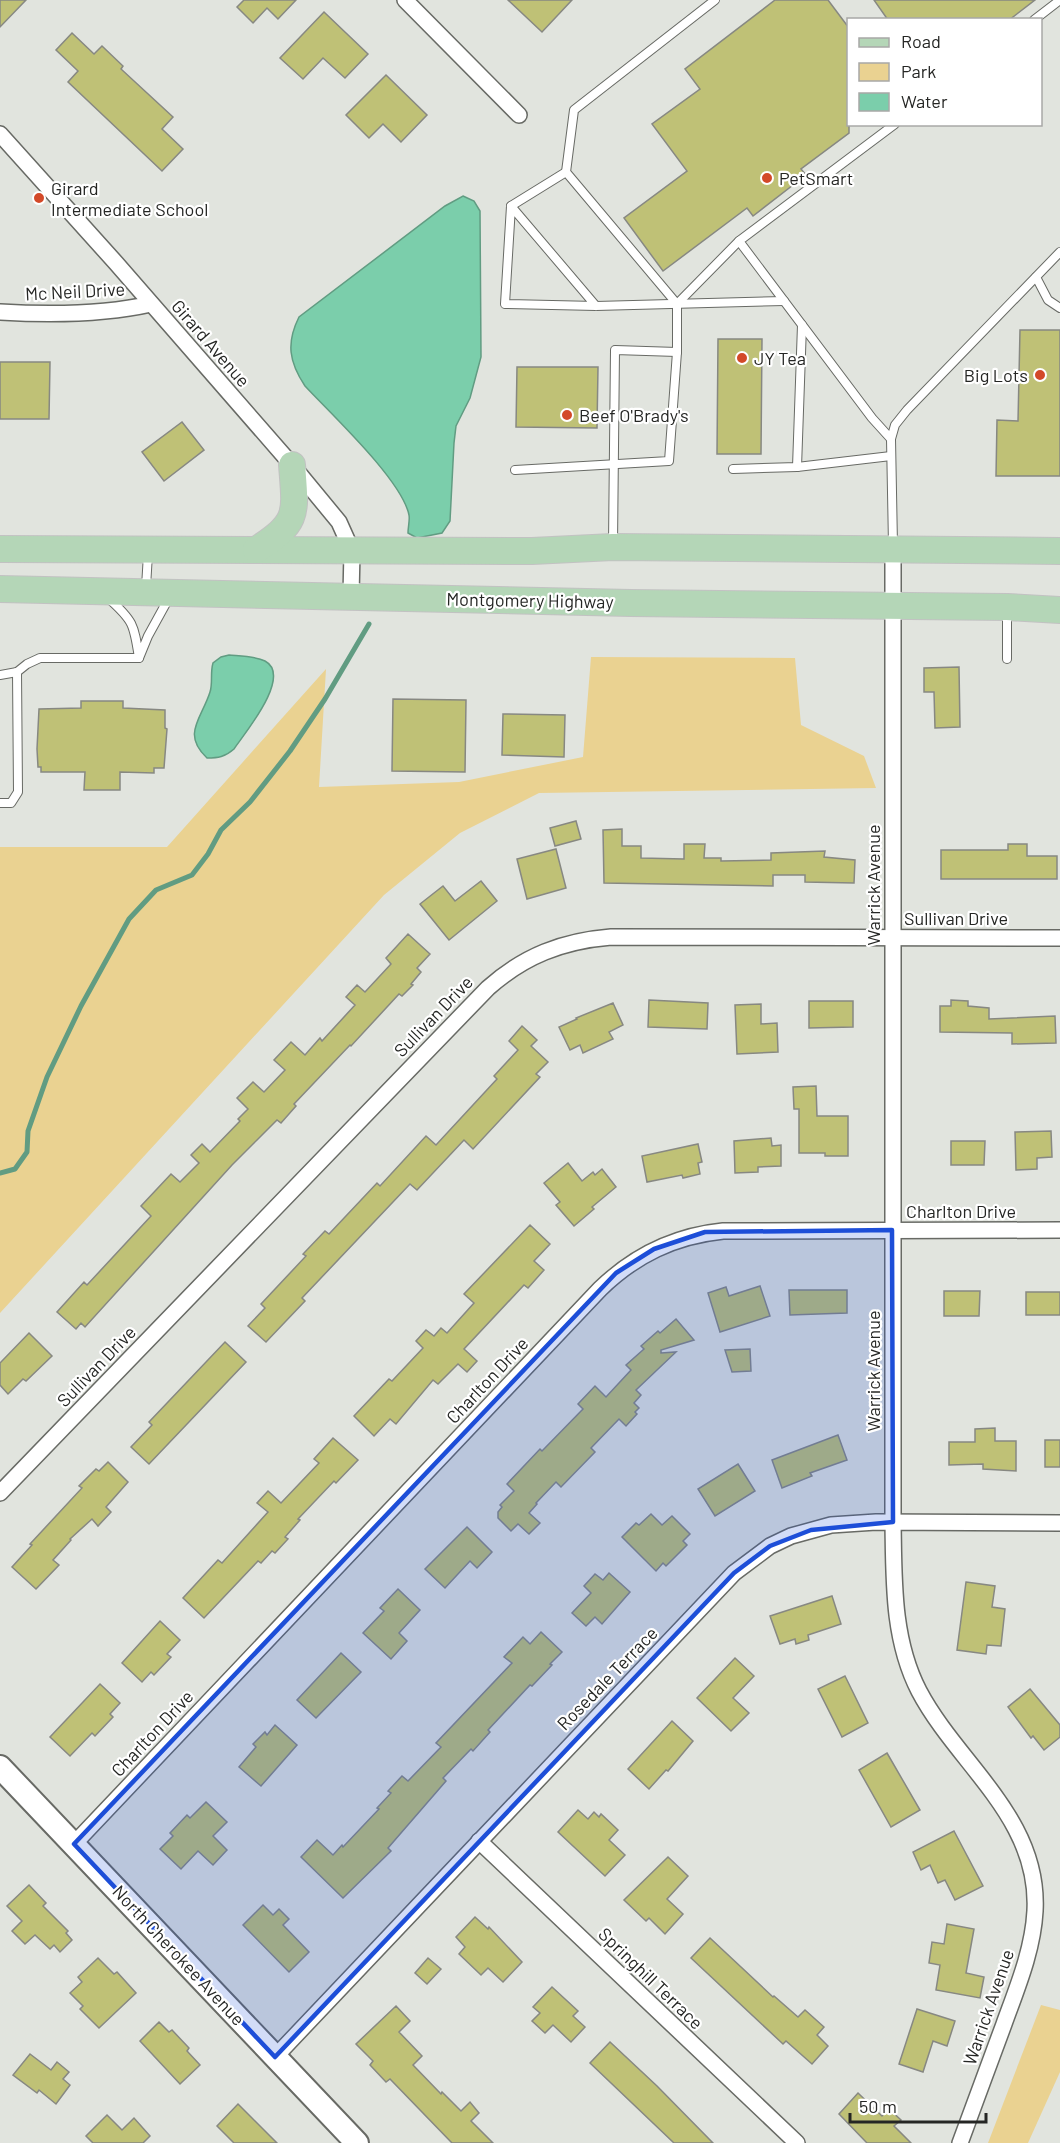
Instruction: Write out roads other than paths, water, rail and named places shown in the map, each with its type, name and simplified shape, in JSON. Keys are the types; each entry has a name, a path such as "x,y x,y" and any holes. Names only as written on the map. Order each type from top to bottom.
{"main road":[{"path":"255,550 279,536 293,513 295,499 292,465"},
{"path":"0,549 532,551 613,547 1060,551"},
{"name":"Montgomery Highway","path":"0,589 892,607 1007,607 1060,610"}],"street":[{"path":"405,0 519,115"},
{"name":"Girard Avenue","path":"0,134 292,465 339,522 352,550 351,596"},
{"name":"Mc Neil Drive","path":"0,312 46,315 127,309 151,304"},
{"name":"Warrick Avenue","path":"893,549 893,1522 898,1628 907,1662 919,1690 934,1714 1000,1800 1018,1832 1029,1856 1035,1911 1022,1976 960,2143"},
{"name":"Sullivan Drive","path":"0,1493 488,988 516,965 548,949 569,942 610,937 1060,938"},
{"name":"Charlton Drive","path":"74,1844 616,1273 654,1249 705,1232 734,1230 1060,1230"},
{"name":"Rosedale Terrace","path":"275,2057 734,1573 770,1546 811,1530 852,1522 1060,1523"},
{"name":"North Cherokee Avenue","path":"0,1767 275,2057 350,2141"},
{"name":"Springhill Terrace","path":"479,1841 797,2143"}],"lane":[{"path":"515,470 669,461 677,352 677,304 566,172 574,110 715,0"},
{"path":"1037,18 1060,0"},
{"path":"677,304 739,241 892,126"},
{"path":"511,207 566,172"},
{"path":"511,207 505,304 596,306 784,301"},
{"path":"511,207 596,306"},
{"path":"739,241 872,418 891,439"},
{"path":"893,549 891,439 895,425 1060,252"},
{"path":"1036,277 1048,300 1060,308"},
{"path":"797,467 802,325"},
{"path":"613,547 615,350 677,352"},
{"path":"733,469 797,467 891,456"},
{"path":"146,592 148,550"},
{"path":"100,591 129,617 135,627 139,658"},
{"path":"139,658 172,592"},
{"path":"1007,607 1007,659"},
{"path":"0,675 17,672 40,658 139,658"},
{"path":"0,802 11,803 18,792 17,672"}],"water":[{"path":"463,196 474,201 480,211 481,357 470,398 456,426 450,521 442,533 417,538 408,533 409,515 404,501 380,466 305,386 295,369 291,352 292,335 299,317 445,206"},
{"path":"229,655 252,657 265,661 272,668 273,679 264,705 234,749 228,754 207,758 199,749 194,733 210,692 213,663"}],"waterway":[{"path":"0,1173 15,1169 27,1152 28,1131 47,1077 81,1006 129,919 156,890 192,875 208,854 221,830 250,802 290,751 325,699 369,624"}],"place":[{"name":"PetSmart","path":"767,178"},
{"name":"Girard Intermediate School","path":"39,198"},
{"name":"JY Tea","path":"742,358"},
{"name":"Big Lots","path":"1040,375"},
{"name":"Beef O'Brady's","path":"567,415"}]}
